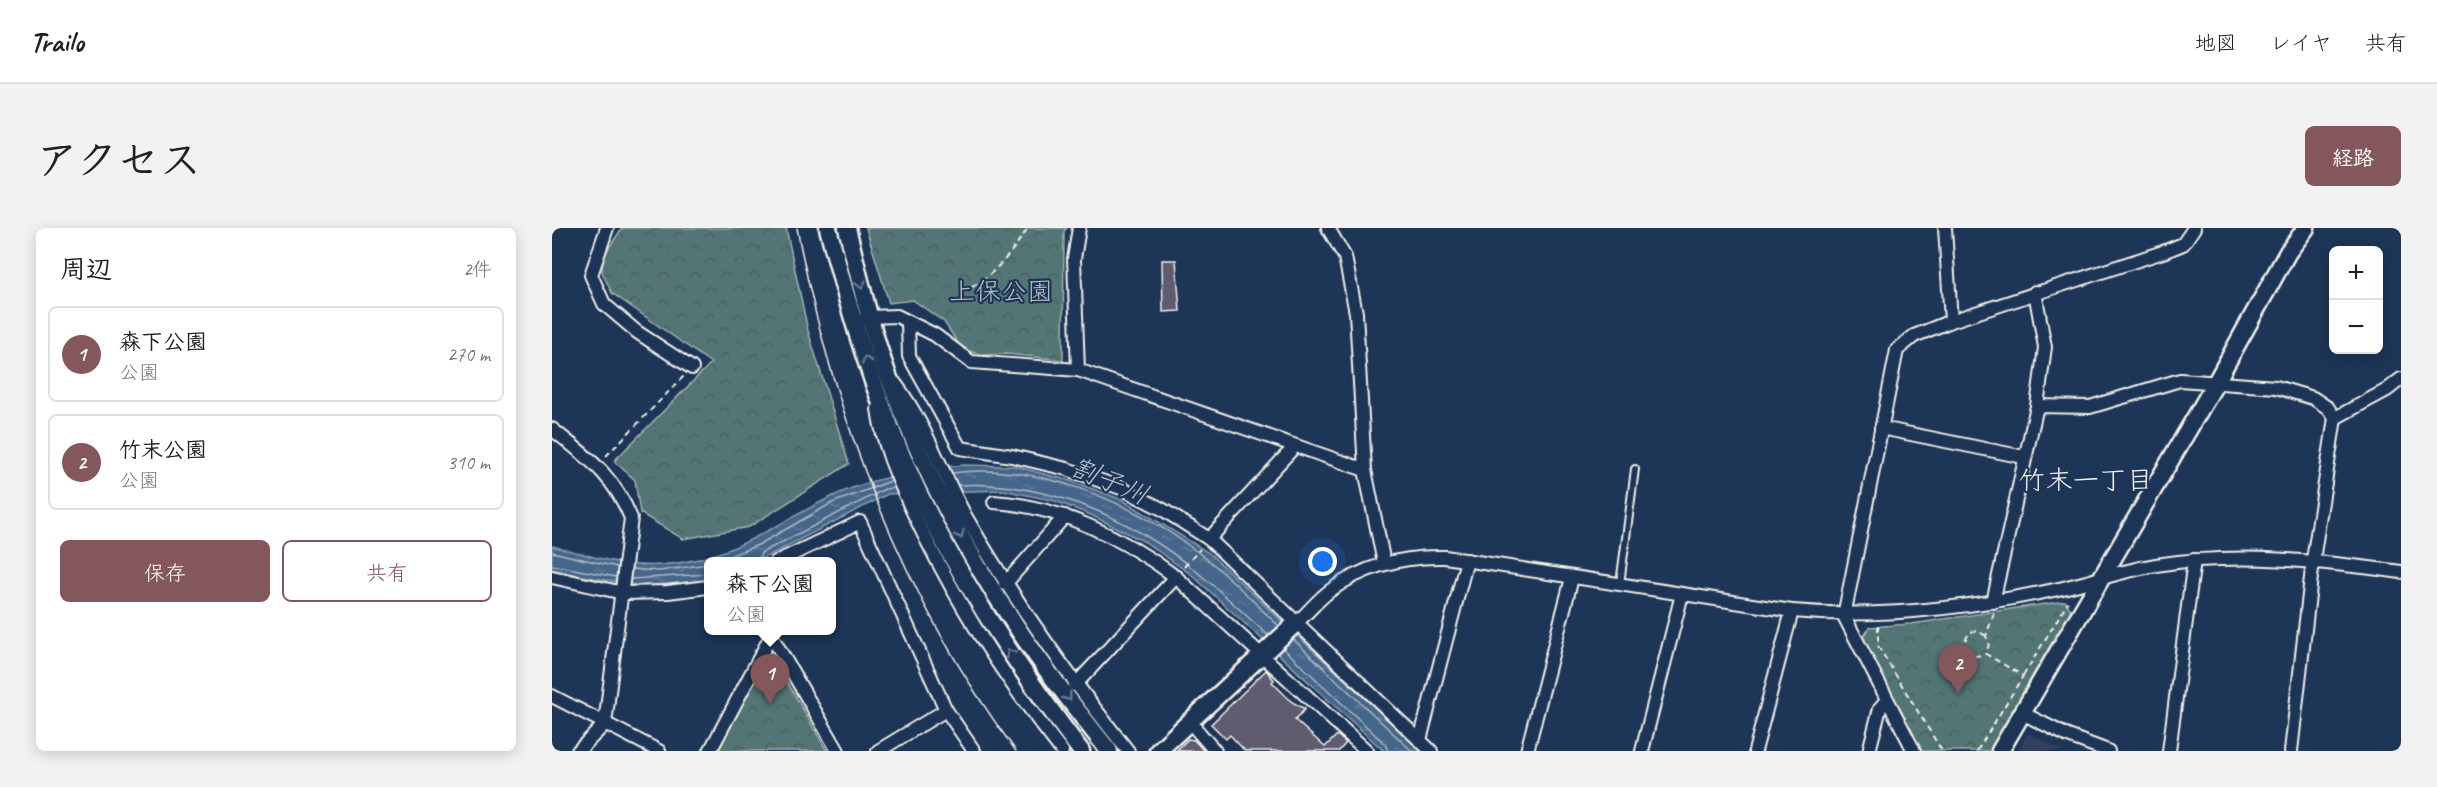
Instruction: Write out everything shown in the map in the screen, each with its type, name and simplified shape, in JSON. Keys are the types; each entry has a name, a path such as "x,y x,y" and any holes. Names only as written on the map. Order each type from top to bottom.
{"street":[{"path":"607,228 591,275 604,304 637,332 692,368"},
{"path":"828,228 854,326 875,388 926,506 996,632 1081,751"},
{"path":"847,228 869,316 887,373 965,544 1013,622 1109,751"},
{"path":"1078,370 1074,260 1079,228"},
{"path":"1328,228 1345,256 1356,313 1365,470 1384,563"},
{"path":"1945,228 1951,321"},
{"path":"1914,751 1886,701 1844,616 1897,350 1914,336 1951,321 2163,252 2182,244 2194,228"},
{"path":"2000,751 2215,384 2288,252 2306,228"},
{"path":"1994,602 2037,406 2044,347 2035,292"},
{"path":"854,326 869,316 897,316 935,335 971,362 1078,370 1365,470"},
{"path":"908,322 909,356 960,448 1012,456 1067,470 1121,488 1162,509 1207,542 1431,751"},
{"path":"887,373 913,407 955,498 1005,584 1075,685 1128,751"},
{"path":"2335,418 2387,390 2401,379"},
{"path":"2037,406 2090,407 2180,380 2276,387 2313,398 2328,408 2335,418 2313,560 2291,751"},
{"path":"875,388 882,440 931,550 975,627 1032,714 1062,751"},
{"path":"1881,428 2024,457"},
{"path":"552,429 597,465 619,490 631,518 605,724 578,751"},
{"path":"1207,542 1295,446"},
{"path":"994,502 1018,503 1065,516 1151,558 1178,574 1265,652 1367,751"},
{"path":"1005,584 1065,516"},
{"path":"785,557 860,522 946,710 974,751"},
{"path":"1158,751 1330,591 1358,573 1384,563 1423,556 1467,560 1792,611 1844,616 1945,609 1994,602 2066,588 2154,565 2193,560 2313,560 2401,572"},
{"path":"1420,740 1467,560"},
{"path":"2169,751 2193,560"},
{"path":"1075,685 1178,574"},
{"path":"552,578 623,593 668,592 704,588"},
{"path":"1527,751 1572,578"},
{"path":"1642,751 1682,594"},
{"path":"1755,751 1792,611"},
{"path":"710,751 768,635"},
{"path":"770,635 838,751"},
{"path":"552,696 659,751"},
{"path":"1869,751 1880,708 1886,701"},
{"path":"878,751 946,710"},
{"path":"2022,713 2068,736 2108,751"},
{"path":"1189,721 1215,751"}],"lane":[{"path":"1620,585 1635,469"}],"path":[{"path":"963,292 986,279 1013,250 1028,228"},
{"path":"597,465 692,368"},
{"path":"1178,574 1207,542"},
{"path":"1977,751 2070,598 2066,588"},
{"path":"1986,636 1994,614 1994,602"},
{"path":"1877,614 1878,646 1942,751"},
{"path":"1978,631 1986,636 1989,644 1986,654 1981,657 1971,657 1961,647 1970,632 1978,631"},
{"path":"1986,654 2023,676"}],"shaded area":[{"path":"2028,733 2063,751 2018,751"}],"green space":[{"path":"622,228 786,228 808,331 849,464 749,527 683,539 640,513 635,480 614,461 711,363 612,293 602,272 603,257"},
{"name":"上保公園","path":"866,228 1067,228 1064,231 1063,360 1006,354 983,355 962,349 944,322 913,300 889,303"},
{"path":"2065,601 2071,610 1992,751 1921,751 1863,637 1869,627 1911,624"},
{"path":"765,656 772,656 827,751 717,751"}],"water":[{"path":"961,465 1014,466 1071,481 1123,500 1209,553 1421,751 1384,751 1193,576 1145,542 1091,515 1055,501 1003,490 888,494 766,557 708,557 748,541 845,491 894,476"},
{"path":"552,546 605,560 633,564 660,565 704,558 704,580 641,586 552,571"}],"building":[{"path":"1162,260 1176,260 1180,311 1163,312"},
{"path":"1266,670 1274,680 1272,682 1292,702 1305,709 1295,720 1325,747 1337,735 1346,743 1339,751 1245,751 1230,735 1226,739 1211,724"},
{"path":"1188,739 1194,740 1204,751 1176,751"}],"tram line":[{"path":"797,228 830,367 877,502 906,568 939,632 976,693 1016,751"}],"place":[{"name":"竹末公園","path":"1958,694"},
{"name":"森下公園","path":"770,704"}],"district":[{"name":"竹末一丁目","path":"2086,480"}],"water label":[{"name":"割子川","path":"1110,481"}]}
